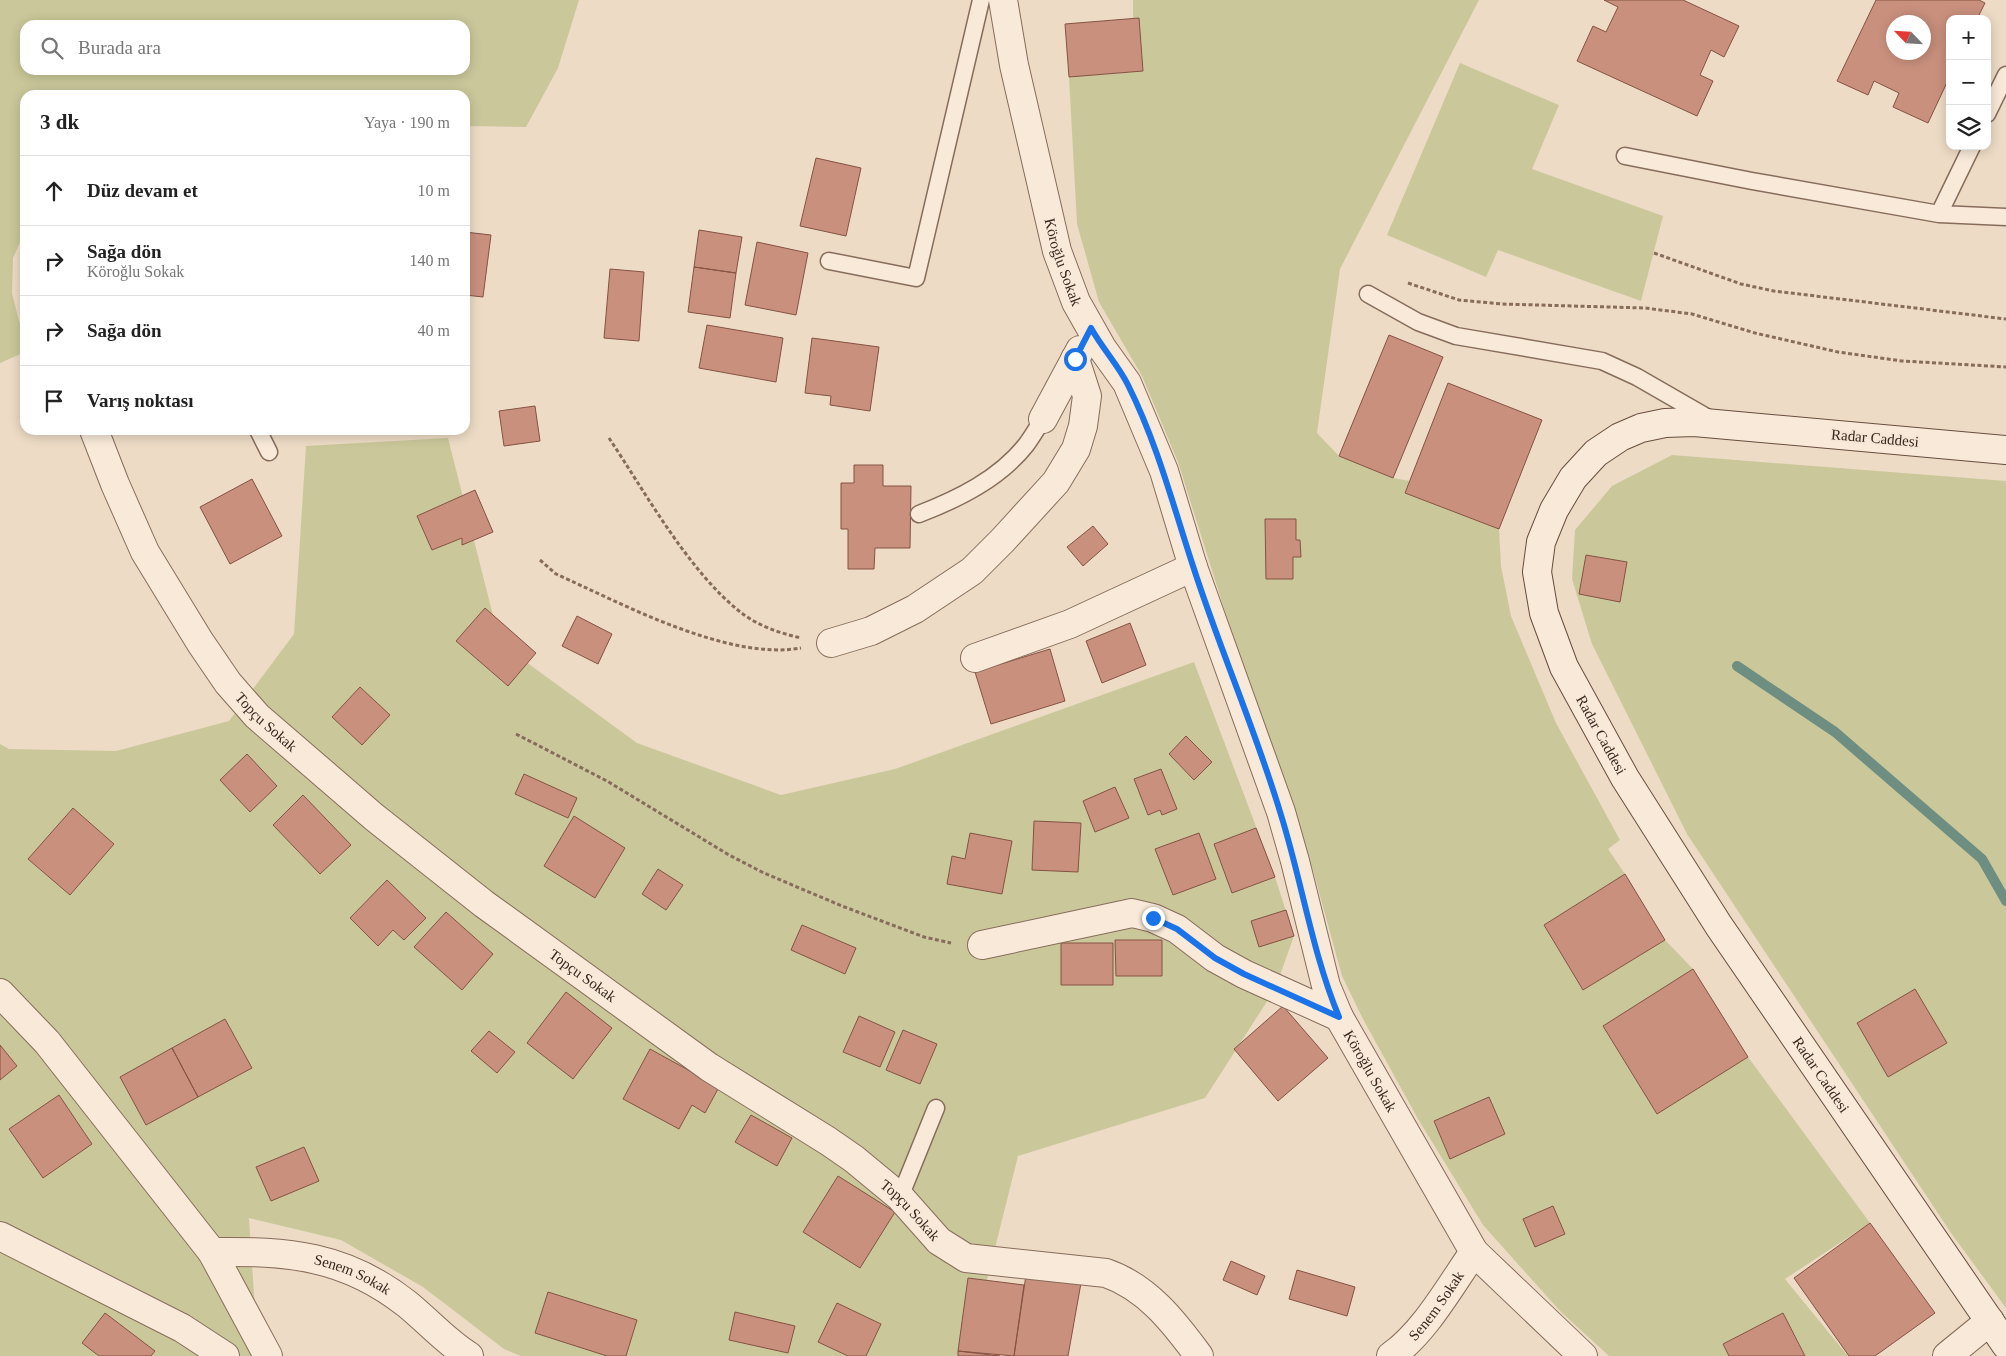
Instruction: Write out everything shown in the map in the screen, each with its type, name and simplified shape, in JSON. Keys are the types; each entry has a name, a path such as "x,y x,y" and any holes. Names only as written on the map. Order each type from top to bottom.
{"street":[{"name":"Köroğlu Sokak","path":"1003,0 1014,65 1057,251 1076,302 1102,348 1127,383 1143,416 1164,472 1193,566 1280,812 1295,861 1326,986 1339,1017 1474,1252 1583,1356"},
{"path":"1043,419 1091,328"},
{"path":"831,643 871,631 915,609 972,571 1056,482 1076,449 1083,426 1087,396 1075,359"},
{"name":"Radar Caddesi","path":"2006,450 1720,424 1665,423 1641,428 1620,437 1596,453 1573,478 1554,510 1541,542 1537,572 1544,613 1564,667 1625,778 1719,926 2006,1345"},
{"name":"Topçu Sokak","path":"96,435 145,552 200,642 228,683 256,716 374,817 484,904 709,1067 854,1159 900,1197 939,1242 966,1258 1106,1273 1124,1279 1139,1288 1150,1299 1185,1337 1199,1356"},
{"path":"975,658 1070,624 1193,566"},
{"path":"982,946 1132,913 1153,918 1177,929 1215,958 1244,974 1339,1017"},
{"path":"0,993 47,1042 212,1252 268,1356"},
{"path":"0,1236 182,1328 225,1356"},
{"name":"Senem Sokak","path":"212,1252 264,1251 298,1255 330,1262 358,1274 407,1304 469,1356"},
{"name":"Senem Sokak","path":"1391,1356 1400,1350 1425,1321 1474,1252"},
{"path":"1947,1356 1990,1321"}],"lane":[{"path":"829,261 916,278 981,0"},
{"path":"1991,106 2006,75"},
{"path":"1939,214 1970,150"},
{"path":"1625,156 1752,181 1939,214 2006,218"},
{"path":"1368,294 1418,322 1456,336 1602,362 1637,376 1720,424"},
{"path":"919,514 957,499 999,472 1026,446 1043,419"},
{"path":"260,435 269,452"},
{"path":"900,1197 936,1108"}],"path":[{"path":"1654,253 1741,284 1774,290 2006,319"},
{"path":"1408,283 1459,300 1502,304 1645,308 1692,314 1755,333 1838,352 1902,361 2006,367"},
{"path":"609,438 678,542 713,587 739,612 765,627 799,638 831,643"},
{"path":"540,560 556,574 700,636 748,648 786,651 831,643"},
{"path":"516,734 608,781 728,855 764,873 842,906 924,937 952,944 982,946"}],"shaded area":[{"path":"0,0 579,0 558,68 526,127 470,126 470,90 20,90 20,242 13,258 12,293 20,323 20,354 0,363"},
{"path":"1133,0 1479,0 1340,269 1317,433 1339,456 1393,478 1410,481 1405,493 1499,529 1501,566 1511,616 1556,723 1620,840 1608,849 1625,874 1544,925 1583,989 1665,940 1693,969 1748,1057 1870,1223 1785,1279 1848,1356 1609,1356 1560,1311 1483,1225 1418,1119 1363,1019 1342,976 1313,870 1233,637 1178,462 1142,376 1099,302 1077,224 1069,77 1133,72"},
{"path":"1460,63 1559,105 1532,169 1663,216 1641,301 1498,250 1486,277 1387,235"},
{"path":"448,438 500,643 637,743 781,795 895,769 1194,662 1275,877 1294,936 1275,989 1205,1098 1018,1156 968,1356 521,1356 504,1349 423,1287 341,1240 249,1218 258,1356 0,1356 0,744 9,749 116,751 229,721 294,634 306,446"},
{"path":"1672,455 2006,481 2006,1308 1951,1233 1687,834 1592,644 1572,579 1575,530 1612,486"}],"building":[{"path":"1604,0 1683,0 1739,26 1724,57 1711,50 1700,75 1713,81 1697,116 1577,61 1593,26 1606,32 1618,7"},
{"path":"1876,0 1979,0 1985,3 1979,15 1946,15 1946,85 1928,123 1893,107 1899,93 1874,81 1868,95 1837,81"},
{"path":"1139,18 1143,71 1069,77 1065,24"},
{"path":"816,158 861,168 846,236 800,226"},
{"path":"699,230 742,237 736,273 694,267"},
{"path":"470,233 491,235 483,297 470,296"},
{"path":"757,242 808,253 796,315 745,305"},
{"path":"694,267 736,273 730,318 688,312"},
{"path":"610,269 644,272 639,341 604,338"},
{"path":"707,325 783,338 776,382 699,368"},
{"path":"1389,335 1443,357 1393,478 1339,456"},
{"path":"812,338 879,347 870,411 830,405 831,396 805,393"},
{"path":"1448,383 1542,420 1499,529 1405,493"},
{"path":"535,406 540,441 504,446 499,411"},
{"path":"854,465 883,465 883,486 911,486 910,548 875,548 874,569 848,569 848,529 841,529 841,483 854,483"},
{"path":"252,479 282,536 230,564 200,507"},
{"path":"475,490 493,532 462,545 462,538 432,550 417,516"},
{"path":"1265,519 1296,519 1296,540 1300,540 1301,557 1293,557 1293,579 1266,579"},
{"path":"1093,526 1108,544 1083,566 1067,547"},
{"path":"1586,555 1627,562 1620,602 1579,594"},
{"path":"485,608 536,653 508,686 456,641"},
{"path":"577,616 612,634 598,664 562,646"},
{"path":"1130,623 1146,665 1102,683 1086,641"},
{"path":"1050,649 1065,701 991,724 975,672"},
{"path":"360,687 390,715 362,745 332,717"},
{"path":"1186,736 1212,762 1194,780 1169,754"},
{"path":"247,754 277,786 250,812 220,780"},
{"path":"1161,769 1177,809 1162,815 1160,810 1148,815 1134,779"},
{"path":"524,774 577,798 568,818 515,794"},
{"path":"1115,787 1129,818 1095,832 1083,801"},
{"path":"303,795 351,845 320,874 273,825"},
{"path":"73,808 114,844 70,895 28,859"},
{"path":"574,816 625,848 595,898 544,866"},
{"path":"1034,821 1081,823 1078,872 1032,870"},
{"path":"1256,828 1275,877 1232,893 1214,844"},
{"path":"970,833 1012,841 1002,894 947,884 952,856 965,859"},
{"path":"1199,833 1216,879 1173,895 1155,849"},
{"path":"658,869 683,885 666,910 642,894"},
{"path":"1625,874 1665,940 1583,990 1544,925"},
{"path":"387,880 426,918 404,940 393,930 378,946 350,918"},
{"path":"1286,910 1294,936 1259,947 1251,921"},
{"path":"446,912 493,954 462,990 414,947"},
{"path":"802,925 856,948 845,974 791,950"},
{"path":"1115,940 1162,940 1162,976 1116,976"},
{"path":"1061,943 1113,943 1113,985 1061,985"},
{"path":"1693,969 1748,1057 1657,1114 1603,1026"},
{"path":"1915,989 1947,1043 1888,1077 1857,1023"},
{"path":"566,992 612,1028 573,1079 527,1043"},
{"path":"1283,1006 1328,1058 1278,1101 1234,1049"},
{"path":"859,1016 895,1032 880,1067 843,1052"},
{"path":"225,1019 252,1068 198,1097 172,1048"},
{"path":"903,1030 937,1044 920,1084 886,1070"},
{"path":"489,1031 515,1052 497,1073 471,1051"},
{"path":"0,1045 17,1066 0,1080"},
{"path":"172,1048 198,1097 146,1125 120,1077"},
{"path":"650,1049 719,1087 705,1113 692,1105 679,1129 623,1099"},
{"path":"59,1095 92,1144 43,1178 9,1129"},
{"path":"1489,1097 1505,1134 1450,1159 1434,1121"},
{"path":"751,1115 792,1138 777,1166 735,1142"},
{"path":"304,1147 319,1181 271,1201 256,1167"},
{"path":"838,1176 895,1212 860,1268 803,1232"},
{"path":"1553,1206 1565,1234 1535,1247 1523,1219"},
{"path":"1870,1223 1935,1313 1875,1356 1849,1356 1794,1278"},
{"path":"1231,1261 1265,1276 1257,1295 1223,1280"},
{"path":"1297,1270 1355,1287 1347,1316 1289,1299"},
{"path":"1026,1275 1081,1283 1068,1356 1014,1356"},
{"path":"968,1278 1024,1285 1014,1356 958,1351"},
{"path":"548,1292 637,1320 626,1356 607,1356 535,1333"},
{"path":"837,1303 881,1324 866,1356 848,1356 818,1342"},
{"path":"735,1312 795,1326 788,1353 729,1340"},
{"path":"105,1313 155,1351 151,1356 99,1356 82,1343"},
{"path":"1783,1313 1805,1356 1729,1356 1723,1344"},
{"path":"958,1351 1000,1356 958,1356"}],"waterway":[{"path":"1737,666 1835,732 1982,859 2006,901"}],"route":[{"path":"1075,359 1091,328 1102,348 1127,383 1143,416 1164,472 1193,566 1280,812 1295,861 1326,986 1339,1017 1244,974 1215,958 1177,929 1153,918"}]}
